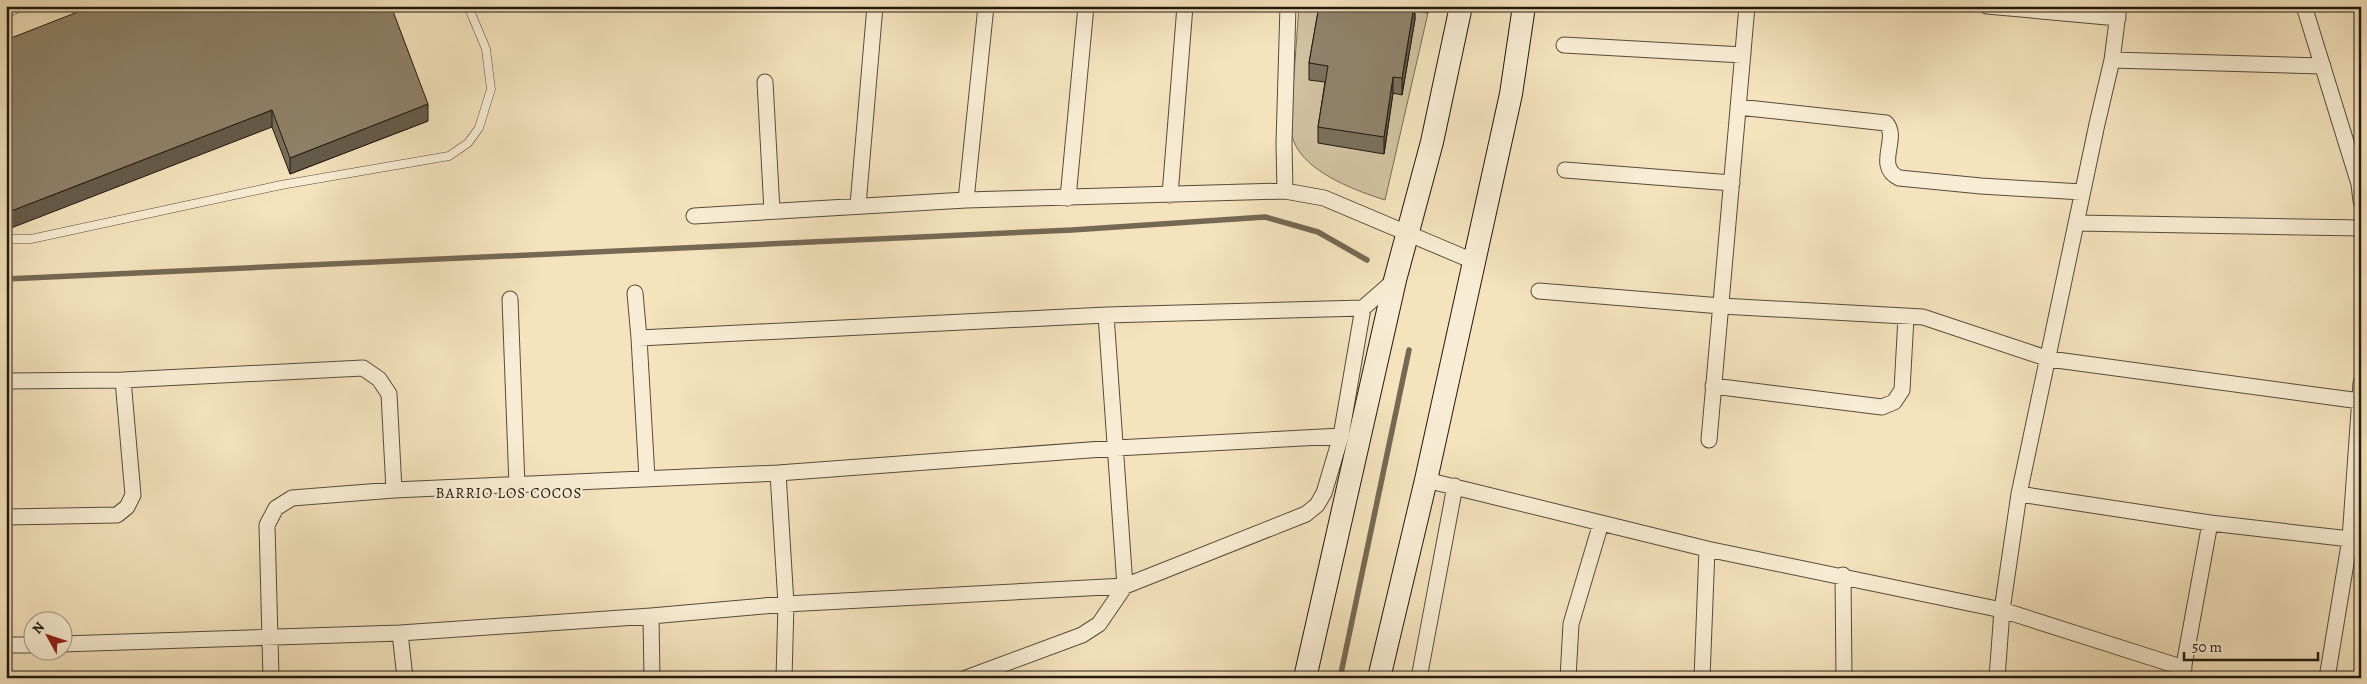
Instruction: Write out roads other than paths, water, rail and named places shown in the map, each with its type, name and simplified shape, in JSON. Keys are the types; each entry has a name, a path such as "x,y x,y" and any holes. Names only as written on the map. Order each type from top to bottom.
{"main road":[{"path":"1306,678 1395,280 1432,142 1461,6"},
{"path":"1379,678 1426,480 1510,94 1524,6"}],"street":[{"path":"858,205 875,6"},
{"path":"966,200 986,6"},
{"path":"1068,198 1086,6"},
{"path":"1170,195 1185,6"},
{"path":"1285,190 1284,144 1288,6"},
{"path":"1709,440 1747,6"},
{"path":"1987,6 2119,12 2112,60 2082,192 2049,359 2019,494 2002,610 1997,678"},
{"path":"2304,6 2359,184 2361,201"},
{"path":"1564,45 1743,55"},
{"path":"2112,60 2323,66"},
{"path":"766,82 772,211"},
{"path":"1738,107 1886,123 1890,132 1887,166 1894,176 1899,178 2082,192"},
{"path":"1565,170 1732,183"},
{"path":"694,216 966,200 1285,190 1324,198 1473,260"},
{"path":"2077,223 2361,228"},
{"path":"72,644 400,633 651,616 786,604 1125,586 1306,514 1317,505 1324,493 1341,436 1363,308 1395,280"},
{"path":"1539,291 1721,306 1922,318 2049,359 2360,401"},
{"path":"635,294 647,478"},
{"path":"510,299 517,486"},
{"path":"639,338 1106,315 1363,308"},
{"path":"966,678 1082,635 1099,624 1125,586 1106,315"},
{"path":"1713,386 1882,407 1894,402 1902,390 1906,317"},
{"path":"6,381 123,380 363,368 379,379 390,394 394,490"},
{"path":"6,517 117,515 128,507 133,495 123,380"},
{"path":"2327,678 2350,539 2361,383"},
{"path":"271,678 268,637 267,525 276,508 292,498 394,490 778,473 1116,448 1341,436"},
{"path":"778,473 786,604 784,678"},
{"path":"1426,480 1707,549 1843,575 2002,610 2183,673 2210,523"},
{"path":"1420,678 1455,486"},
{"path":"2019,494 2210,523 2350,539"},
{"path":"1568,678 1571,624 1600,523"},
{"path":"1702,678 1707,549"},
{"path":"1843,575 1844,678"},
{"path":"651,616 652,678"},
{"path":"400,633 405,678"},
{"path":"6,646 22,645"}],"lane":[{"path":"6,14 23,6"},
{"path":"6,239 31,239 280,185 449,156 468,143 479,128 491,89 486,49 468,6"}],"waterway":[{"path":"6,279 1072,230 1265,217 1318,232 1367,260"},
{"path":"1340,678 1409,350"}],"district":[{"name":"BARRIO LOS COCOS","path":"509,493"}]}
